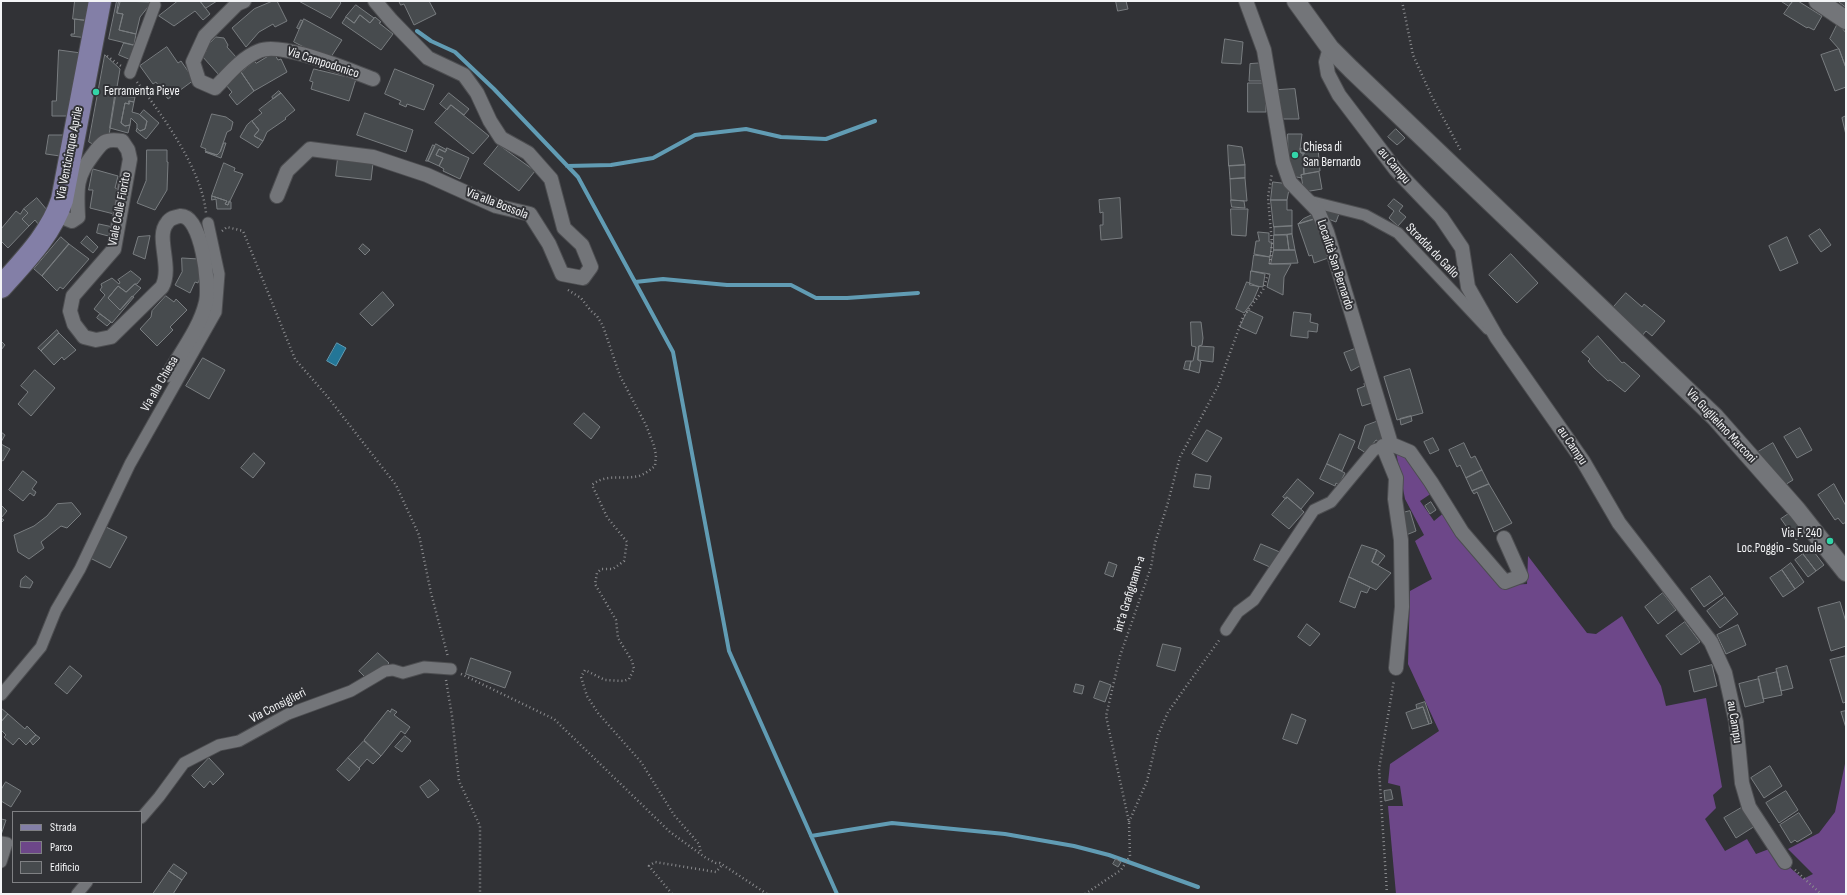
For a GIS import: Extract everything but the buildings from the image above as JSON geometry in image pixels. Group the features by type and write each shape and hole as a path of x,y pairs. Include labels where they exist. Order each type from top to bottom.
{"main road":[{"name":"Via Venticinque Aprile","path":"1,287 39,244 57,215 62,200 99,2"}],"street":[{"name":"Via Campodonico","path":"244,1 237,4 205,36 193,62 199,81 215,88 237,66 259,50 279,48 373,79"},
{"name":"Via alla Bossola","path":"277,196 287,171 310,149 373,157 427,176 496,206 530,214 549,244 562,274 583,278 592,267 582,245 564,228 551,179 528,153 501,138 490,121 477,93 464,75 428,58 391,20 375,1"},
{"name":"Località San Bernardo","path":"1246,1 1264,50 1283,162 1290,182 1318,211 1327,232 1396,478 1395,499 1401,540 1402,607 1396,668"},
{"path":"1296,1 1330,48 1465,178"},
{"path":"1818,1 1846,20"},
{"path":"130,73 155,5"},
{"name":"au Campu","path":"1330,48 1326,62 1328,74 1339,95 1396,170 1440,217 1462,248 1468,287 1497,338 1583,461 1619,523 1711,642 1725,673 1736,722 1742,783 1749,807 1785,862"},
{"name":"Viale Colle Fiorito","path":"57,215 72,221 78,217 77,190 81,170 102,143 112,140 122,142 128,150 130,159 114,249 74,296 70,311 74,324 84,337 96,340 111,337 162,287 166,279 166,265 162,234 166,223 173,217 182,216 190,220 198,232 208,288 202,316 168,375"},
{"name":"Via Guglielmo Marconi","path":"1465,178 1715,417 1797,510 1846,575"},
{"name":"Stradda do Gallo","path":"1309,201 1365,215 1398,233 1497,338"},
{"name":"Via alla Chiesa","path":"1,695 41,648 56,610 80,569 130,464 216,312 219,274 208,223"},
{"path":"1226,630 1238,612 1254,600 1314,510 1330,502 1374,450 1387,445 1410,452 1432,482 1462,532 1504,582 1520,576 1504,538"},
{"name":"Via Consiglieri","path":"142,817 159,798 184,763 219,745 239,741 288,714 351,691 385,671 404,673 424,667 451,669"},
{"path":"1,842 7,843 1,862"},
{"path":"77,894 86,883"}],"path":[{"path":"1402,1 1406,14 1413,54 1454,141 1469,162 1470,170 1465,178"},
{"path":"102,52 130,73 145,92 185,153 206,204 208,223"},
{"path":"1270,264 1272,244 1268,197 1272,167"},
{"path":"212,240 227,227 243,231 294,359 327,396 396,485 419,535 431,593 451,669 446,681 452,716 458,781 480,826 480,894"},
{"name":"int'a Grafignann-a","path":"1084,894 1121,870 1130,856 1129,822 1106,716 1120,656 1151,567 1155,543 1180,457 1218,386 1242,317 1263,290 1268,274"},
{"path":"565,287 581,298 591,311 598,316 612,349 620,376 646,425 656,455 655,466 644,474 632,477 606,478 592,485 607,517 627,542 624,561 613,569 601,569 597,573 595,584 616,620 618,638 632,661 634,669 629,679 620,681 605,680 585,670 581,677 581,683 598,713 641,762 674,815 698,844 701,853"},
{"path":"1129,822 1147,781 1158,735 1168,712 1198,672 1226,630"},
{"path":"1387,894 1379,770 1396,668"},
{"path":"451,669 554,719 670,832 716,864 722,865 768,894"},
{"path":"672,894 650,866 655,862 716,872 722,865"},
{"path":"1785,862 1812,884 1821,894"}],"green space":[{"path":"1396,452 1404,455 1432,493 1420,501 1434,521 1446,511 1508,585 1527,584 1528,556 1587,633 1596,634 1622,616 1661,686 1666,706 1706,698 1722,787 1713,795 1716,808 1705,819 1725,851 1747,839 1756,854 1769,849 1803,879 1813,874 1788,849 1819,833 1835,812 1846,759 1846,894 1396,894 1388,806 1403,806 1400,786 1388,783 1390,764 1439,731 1408,664 1410,591 1432,579 1415,541 1424,535 1405,499"}],"water":[{"path":"337,343 346,348 336,366 327,361"}],"waterway":[{"path":"417,31 431,41 455,52 494,89 578,177 673,352 729,651 837,894"},
{"path":"567,166 611,165 653,158 695,135 746,129 781,137 826,139 875,121"},
{"path":"635,282 663,279 727,285 791,285 816,298 847,298 918,293"},
{"path":"811,836 892,823 1005,834 1074,846 1109,855 1198,887"}],"place":[{"name":"Ferramenta Pieve","path":"96,92"},
{"name":"Chiesa di San Bernardo","path":"1295,155"},
{"name":"Via F. 240 Loc.Poggio - Scuole","path":"1830,541"}]}
